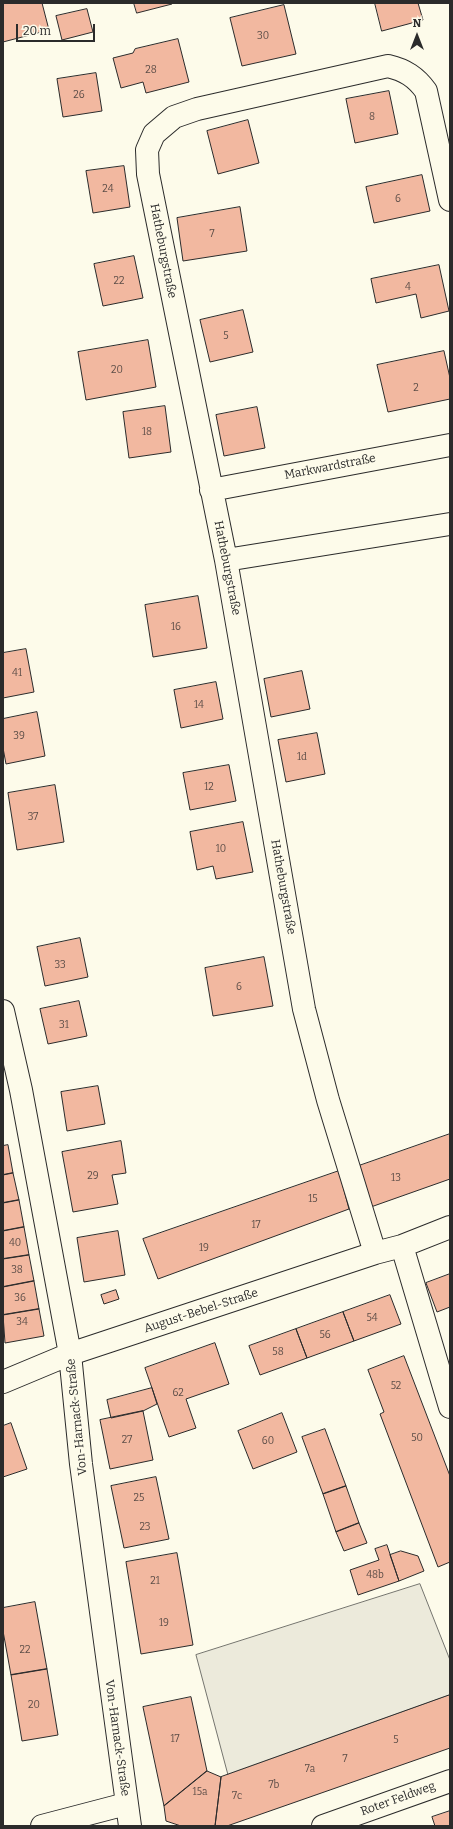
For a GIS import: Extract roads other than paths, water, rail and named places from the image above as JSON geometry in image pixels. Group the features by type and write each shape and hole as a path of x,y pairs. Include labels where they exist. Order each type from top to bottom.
{"street":[{"name":"Hatheburgstraße","path":"375,1253 328,1100 304,1009 226,560 148,174 147,150 154,134 174,117 198,109 388,66 399,68 417,79 426,91 450,200"},
{"name":"Markwardstraße","path":"211,490 450,445"},
{"path":"226,560 450,524"},
{"name":"Von-Harnack-Straße","path":"3,1011 21,1090 70,1354 81,1464 130,1826"},
{"name":"August-Bebel-Straße","path":"3,1382 70,1354 375,1253 402,1246 450,1227"},
{"path":"402,1246 450,1407"},
{"name":"Roter Feldweg","path":"323,1826 450,1781"},
{"path":"42,1826 126,1804"}]}
